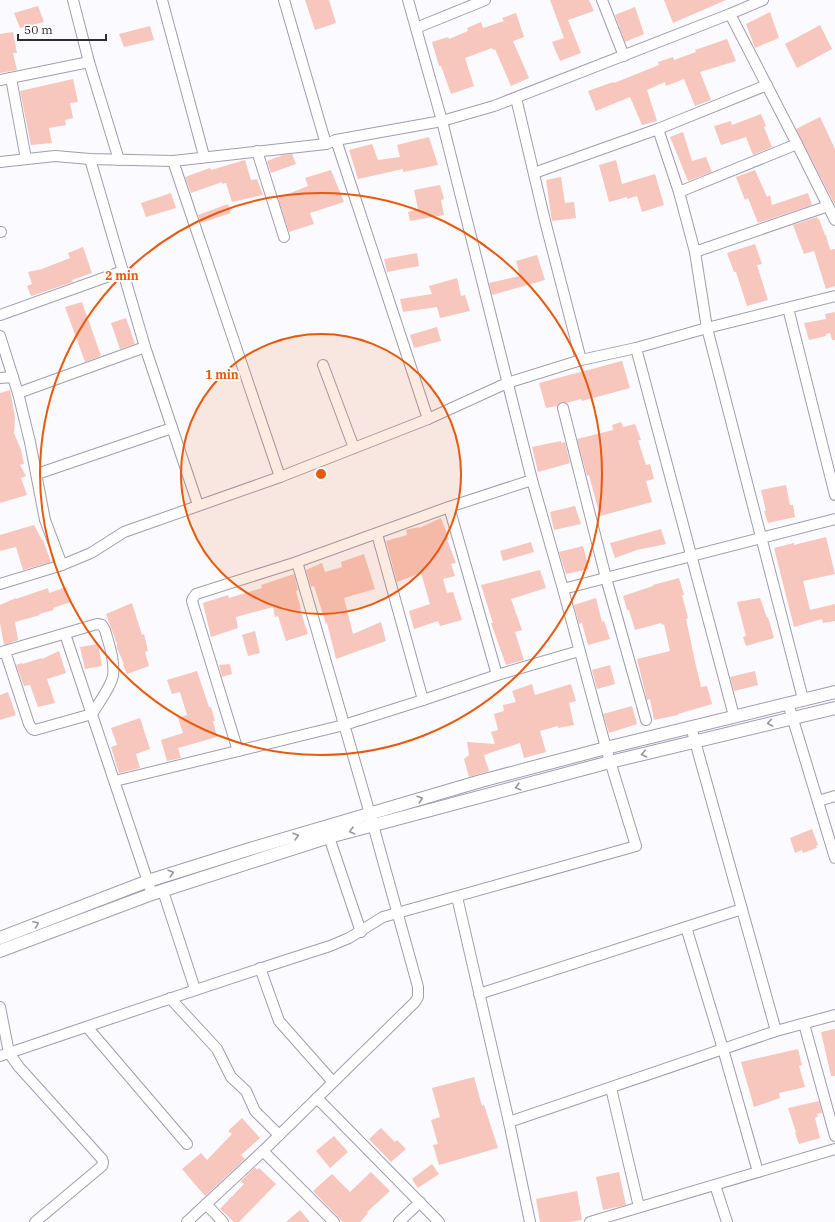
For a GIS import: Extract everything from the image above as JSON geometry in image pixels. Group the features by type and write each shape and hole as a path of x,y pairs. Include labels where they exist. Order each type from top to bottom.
{"street":[{"path":"72,0 119,160"},
{"path":"162,0 204,156"},
{"path":"284,0 326,144"},
{"path":"5,1055 87,1028 195,989 330,946 360,932 383,917 636,846 606,748 579,651 564,589 532,480 442,121 408,0"},
{"path":"416,28 485,0"},
{"path":"602,0 624,56"},
{"path":"0,162 55,156 90,159 173,161 204,156 326,144 336,140 442,121 516,98 763,0"},
{"path":"730,14 835,220"},
{"path":"0,80 89,62"},
{"path":"11,78 26,159"},
{"path":"534,173 658,129 767,85"},
{"path":"516,98 581,360"},
{"path":"658,129 679,192 696,252 707,328 804,699"},
{"path":"336,140 428,419"},
{"path":"679,192 797,144"},
{"path":"257,151 284,237"},
{"path":"90,159 145,347 198,505"},
{"path":"173,161 280,477"},
{"path":"696,252 828,206"},
{"path":"0,315 123,271"},
{"path":"0,584 62,565 92,553 124,532 280,477 428,419 507,383 581,360 636,348 707,328 835,296"},
{"path":"788,308 835,495"},
{"path":"0,336 18,393 37,474 45,520 62,565"},
{"path":"18,393 145,347"},
{"path":"636,348 734,716"},
{"path":"323,364 354,448"},
{"path":"0,378 13,377"},
{"path":"563,408 606,578 646,720"},
{"path":"37,474 172,428"},
{"path":"238,751 192,601 196,594 297,562 449,507 532,480"},
{"path":"449,507 497,675"},
{"path":"564,589 835,519"},
{"path":"377,534 423,700"},
{"path":"187,1222 264,1151 415,1002 418,997 418,987 398,913 297,562"},
{"path":"97,624 102,625 105,630 113,664 113,676 92,714 35,730 28,724 1,652 97,624"},
{"path":"65,634 148,881 157,893 195,989"},
{"path":"115,781 344,725 497,675 579,651"},
{"path":"0,950 157,893 330,837 372,820 481,781 606,748 835,692"},
{"path":"788,703 835,858"},
{"path":"0,938 148,881 250,849 835,708"},
{"path":"691,727 776,1031"},
{"path":"818,801 835,796"},
{"path":"330,837 360,932"},
{"path":"457,897 509,1122 530,1222"},
{"path":"479,994 742,909"},
{"path":"686,927 758,1172"},
{"path":"260,968 279,1021 333,1082"},
{"path":"170,998 217,1049 229,1073 246,1091 255,1111 279,1136"},
{"path":"0,1007 5,1055 19,1067 102,1159 103,1162 102,1166 35,1222"},
{"path":"509,1122 776,1031 835,1015"},
{"path":"804,1024 835,1136"},
{"path":"87,1028 187,1144"},
{"path":"610,1088 639,1207"},
{"path":"317,1098 439,1222"},
{"path":"590,1222 835,1149"},
{"path":"264,1151 334,1222"},
{"path":"715,1185 727,1222"},
{"path":"399,1222 420,1202"},
{"path":"206,1204 223,1222"}],"building":[{"path":"305,0 329,0 336,23 315,30"},
{"path":"550,0 589,0 594,11 568,20 581,53 560,61 552,42 564,38"},
{"path":"664,0 726,0 673,23"},
{"path":"38,6 44,22 20,28 14,13"},
{"path":"635,7 644,34 625,42 615,15"},
{"path":"770,12 779,38 755,48 746,24"},
{"path":"516,13 524,37 513,41 529,78 511,86 495,49 493,50 492,48 465,58 474,86 451,94 441,66 439,66 432,42 448,37 449,39 468,31 467,28 481,22 483,28 504,21 502,18"},
{"path":"820,25 832,49 797,68 785,44"},
{"path":"150,26 154,40 124,47 119,34"},
{"path":"13,32 17,53 13,53 17,70 0,73 0,34"},
{"path":"727,39 736,61 700,72 711,100 695,106 684,79 666,86 665,82 647,90 657,121 642,125 630,97 596,111 588,91 613,82 614,83 659,65 658,62 673,57 674,60 696,52 695,50"},
{"path":"73,79 78,102 70,103 73,118 65,120 66,125 49,128 52,143 31,145 20,91"},
{"path":"761,114 766,126 764,127 772,147 753,155 746,137 721,145 714,126 731,121 732,125"},
{"path":"820,117 835,149 835,205 796,129"},
{"path":"683,132 692,161 706,157 712,172 688,181 670,137"},
{"path":"429,137 438,165 403,172 403,169 358,179 349,150 372,144 378,160 400,157 397,145"},
{"path":"292,154 296,164 271,173 267,161 283,155"},
{"path":"245,160 251,180 257,179 263,195 232,202 226,183 222,184 222,182 191,193 185,177 210,168 211,170"},
{"path":"616,160 622,184 655,174 664,205 642,212 637,196 609,202 599,165"},
{"path":"331,170 344,202 310,213 314,224 289,232 278,198 308,186 305,178"},
{"path":"755,170 767,197 770,195 772,205 808,193 812,205 758,223 748,198 745,200 736,177"},
{"path":"561,177 565,203 574,202 576,218 552,221 546,180"},
{"path":"440,185 444,199 441,200 444,215 410,221 408,212 418,209 414,190"},
{"path":"171,193 176,208 146,217 141,203"},
{"path":"228,204 231,213 201,223 198,215"},
{"path":"817,217 826,235 830,250 835,249 835,286 826,289 814,251 804,254 793,225"},
{"path":"755,244 762,264 757,265 768,300 747,306 736,272 734,272 727,253"},
{"path":"83,247 92,273 72,280 73,282 31,296 27,286 32,284 28,272 42,269 70,258 68,253"},
{"path":"417,253 419,266 387,272 384,259"},
{"path":"537,255 545,280 492,295 489,283 520,276 516,261"},
{"path":"457,278 461,296 465,295 470,311 440,318 437,307 403,312 400,299 432,294 429,286"},
{"path":"82,302 101,356 85,362 65,307"},
{"path":"835,312 835,340 832,340 830,333 826,334 826,336 809,340 804,323 826,319 825,314"},
{"path":"126,318 135,344 120,349 111,323"},
{"path":"437,327 441,341 414,348 410,335"},
{"path":"622,361 630,388 582,401 581,399 566,403 562,402 557,406 546,408 539,383"},
{"path":"10,390 15,417 14,433 21,450 24,464 20,465 26,476 21,478 27,495 0,503 0,393"},
{"path":"621,422 623,427 635,424 641,440 638,440 646,465 650,464 654,479 646,481 652,502 600,516 577,439 613,430 612,425"},
{"path":"561,441 561,443 565,442 570,463 538,472 532,447"},
{"path":"786,485 790,505 793,505 795,517 768,523 764,511 766,511 761,490"},
{"path":"575,506 581,524 554,530 550,512"},
{"path":"441,518 449,539 447,540 456,563 451,564 455,576 443,579 447,593 453,592 462,620 440,626 438,621 414,629 409,611 430,604 421,573 397,582 386,541 407,535 406,530 419,528"},
{"path":"34,525 43,540 51,562 23,570 16,547 0,551 0,535"},
{"path":"661,529 666,544 637,550 615,558 610,543"},
{"path":"826,537 835,574 803,581 810,610 835,604 835,621 823,623 822,619 794,627 774,548 794,543 794,545"},
{"path":"531,542 534,552 503,561 500,551"},
{"path":"583,546 589,569 566,574 559,552"},
{"path":"364,554 375,589 344,598 353,634 381,622 386,641 336,659 327,623 326,624 314,586 311,587 306,570 322,563 325,572 342,567 341,562"},
{"path":"540,570 546,588 511,599 522,630 515,632 524,660 506,665 491,623 493,623 481,585"},
{"path":"294,574 298,590 296,591 300,609 308,634 286,641 278,616 275,617 273,607 236,617 238,628 211,637 203,603 228,595 229,598 262,588 261,585"},
{"path":"679,578 684,595 682,595 688,618 686,619 701,687 707,686 712,704 678,715 654,720 650,699 647,700 637,659 670,651 664,624 662,625 661,623 635,630 623,596 653,585"},
{"path":"66,587 71,602 53,608 54,610 39,614 40,615 15,622 18,640 4,645 0,623 0,605 16,598 48,588 49,593"},
{"path":"596,598 602,622 604,621 610,639 588,645 582,623 579,624 574,605"},
{"path":"760,598 767,618 768,617 774,638 746,646 743,637 746,636 737,602"},
{"path":"132,603 142,635 144,634 148,651 145,652 149,666 127,674 106,614"},
{"path":"255,631 260,653 248,656 242,635"},
{"path":"98,644 102,666 85,669 80,647"},
{"path":"59,651 66,673 47,679 55,703 38,707 30,685 24,686 16,665 42,659"},
{"path":"230,664 232,674 222,677 219,665"},
{"path":"610,665 615,684 597,689 592,670"},
{"path":"197,671 209,707 211,707 217,737 178,748 181,758 167,761 161,740 183,733 178,718 187,715 180,692 172,694 167,680"},
{"path":"755,671 758,685 734,691 730,677"},
{"path":"532,684 535,695 571,684 576,701 569,703 574,725 558,728 558,726 540,731 546,752 524,758 520,743 484,755 489,771 469,777 464,759 469,755 467,742 495,744 491,732 498,730 494,714 504,711 503,705 516,702 512,691"},
{"path":"8,692 16,715 0,720 0,695"},
{"path":"632,706 637,724 609,733 603,714"},
{"path":"140,718 150,749 136,754 140,768 119,773 111,747 117,745 111,728"},
{"path":"812,829 818,845 816,846 817,848 803,853 802,850 795,853 790,838"},
{"path":"835,1029 835,1076 831,1076 821,1032"},
{"path":"798,1049 802,1065 799,1066 805,1087 779,1093 780,1098 754,1107 741,1062"},
{"path":"474,1077 482,1106 484,1105 498,1148 439,1165 433,1145 438,1144 431,1120 440,1117 432,1088"},
{"path":"819,1101 822,1113 817,1114 818,1116 815,1118 820,1138 799,1144 788,1108"},
{"path":"242,1118 260,1138 241,1155 245,1159 205,1196 182,1169 201,1153 207,1160 232,1134 228,1131"},
{"path":"381,1128 395,1142 397,1140 406,1149 391,1162 369,1139"},
{"path":"334,1136 348,1152 330,1168 316,1151"},
{"path":"432,1164 439,1174 418,1188 412,1179"},
{"path":"255,1167 257,1170 259,1168 276,1184 239,1222 234,1222 220,1209 244,1184 241,1181"},
{"path":"371,1172 390,1191 367,1212 368,1213 360,1222 343,1222 313,1191 332,1174 350,1192"},
{"path":"619,1172 626,1205 603,1210 596,1177"},
{"path":"577,1191 582,1220 570,1222 540,1222 536,1199"},
{"path":"300,1210 310,1222 286,1222"}]}
